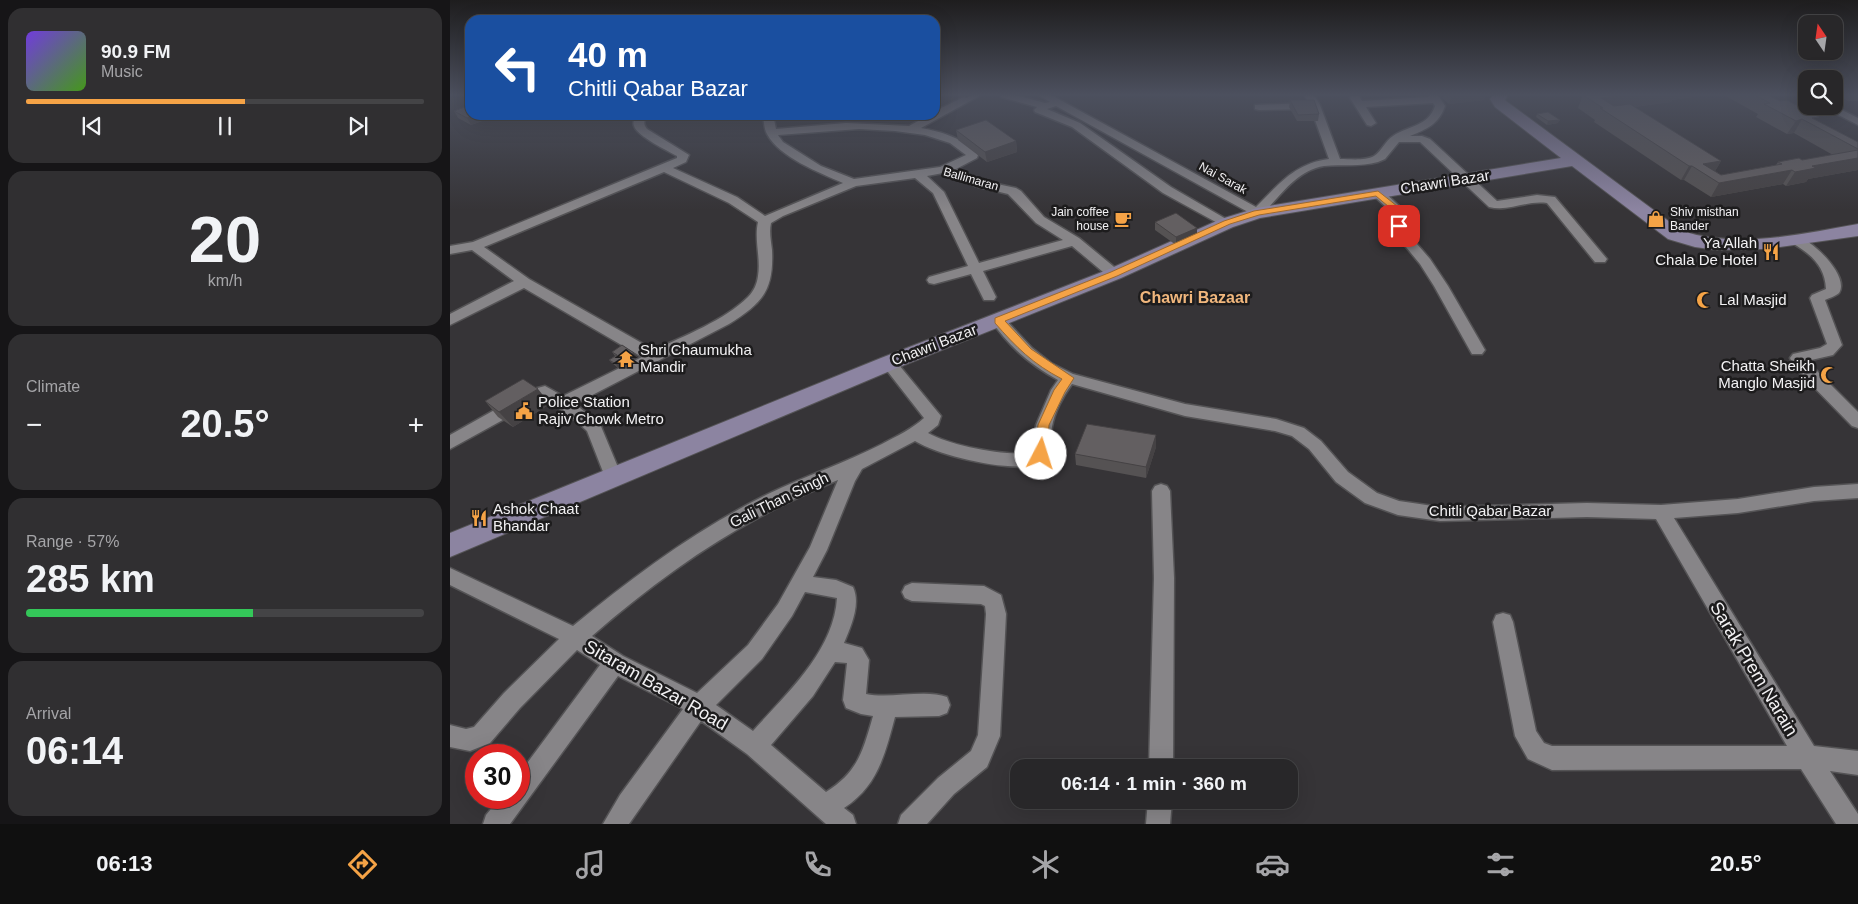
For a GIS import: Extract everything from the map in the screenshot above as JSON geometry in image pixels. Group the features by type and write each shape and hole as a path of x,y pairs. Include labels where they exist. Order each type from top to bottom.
{"street":[{"path":"450,250 475,246 682,160 684,156 647,133"},
{"path":"771,133 779,144 794,155 817,168 853,183"},
{"path":"924,133 951,138 969,151 971,158 943,170"},
{"path":"1088,133 1167,190 1226,223"},
{"name":"Nai Sarak","path":"1113,133 1257,213"},
{"path":"1325,133 1335,161"},
{"path":"1257,213 1304,169 1335,161 1374,160 1382,156 1397,139 1408,133"},
{"path":"1534,133 1573,161"},
{"path":"1538,133 1669,237 1686,244 1733,244 1798,240 1858,230"},
{"path":"1397,139 1415,138 1426,141 1464,179 1493,204 1503,205 1543,199 1551,200 1600,259"},
{"name":"Chawri Bazar","path":"450,545 889,363 1114,274 1226,223 1257,213 1573,161"},
{"path":"562,404 724,321 749,306 759,293 766,276 765,221 733,200 665,168"},
{"name":"Ballimaran","path":"765,221 833,189 853,183 943,170 979,184 1012,191 1040,220 1074,241 1114,274"},
{"path":"916,173 938,192 989,297"},
{"path":"1378,193 1404,216 1406,220 1397,228 1398,230 1425,262 1441,286 1477,350"},
{"path":"1798,240 1822,258 1826,264 1833,291 1817,298 1835,345 1828,352 1804,355 1798,358 1800,364 1858,422"},
{"path":"934,280 1074,241"},
{"path":"475,246 524,282 575,313 653,356"},
{"path":"450,320 524,282"},
{"name":"Chitli Qabar Bazar","path":"998,320 1027,352 1046,367 1068,378 1185,410 1276,424 1298,432 1315,445 1342,477 1371,498 1398,508 1440,514 1587,510 1661,512 1738,506 1814,494 1858,491"},
{"name":"Gali Than Singh","path":"450,736 474,741 482,735 574,637 629,593 723,527 774,499 854,466 916,434 932,421 933,416 889,363"},
{"path":"916,434 929,443 951,451 1027,460 1036,459 1041,454 1044,425 1060,390 1068,378"},
{"path":"450,443 536,394 545,392 594,428 614,478"},
{"path":"615,824 628,803 699,706 755,652 785,610 818,550 854,466"},
{"path":"1161,490 1164,578 1162,759"},
{"name":"Sarak Prem Narain","path":"1661,512 1732,635 1850,824"},
{"name":"Sitaram Bazar Road","path":"450,576 574,637 614,663 699,706 756,746 844,824"},
{"path":"756,746 814,678 830,652 848,602 846,593 836,589 800,584"},
{"path":"910,824 946,786 979,759 989,736 996,614 994,601 984,595 912,592"},
{"path":"1502,622 1526,736 1536,751 1552,758 1807,757 1858,763"},
{"path":"830,652 849,653 855,655 858,660 854,700 858,704 887,706 939,705"},
{"path":"530,778 614,663"},
{"path":"824,807 846,794 859,780 869,762 887,706"},
{"path":"496,824 507,809"},
{"path":"1158,824 1159,809"}],"building":[{"path":"961,133 1005,133 1016,141 985,152"},
{"path":"1639,133 1677,133 1721,161 1703,164 1721,175 1782,164 1778,162 1799,158 1802,160 1858,150 1858,158 1812,166 1816,168 1795,172 1792,170 1719,183"},
{"path":"1829,133 1842,133 1858,142 1858,149"},
{"path":"1176,213 1197,228 1176,237 1155,222"},
{"path":"622,345 634,353 616,364 609,360 617,355 612,352"},
{"path":"523,379 538,389 499,412 485,401"},
{"path":"1087,424 1156,435 1146,467 1075,454"}],"place":[{"name":"Jain coffee house","path":"1123,219"},
{"name":"Shiv misthan Bander","path":"1656,219"},
{"name":"Ya Allah Chala De Hotel","path":"1771,252"},
{"name":"Lal Masjid","path":"1705,300"},
{"name":"Shri Chaumukha Mandir","path":"626,359"},
{"name":"Chatta Sheikh Manglo Masjid","path":"1829,375"},
{"name":"Police Station Rajiv Chowk Metro","path":"524,411"},
{"name":"Ashok Chaat Bhandar","path":"479,518"}],"district":[{"name":"Chawri Bazaar","path":"1195,297"}],"route":[{"path":"1041,454 1041,438 1044,425 1052,405 1068,378 1046,367 1027,352 998,320 1114,274 1227,223 1257,213 1378,193 1404,216 1405,223 1399,226"}]}
